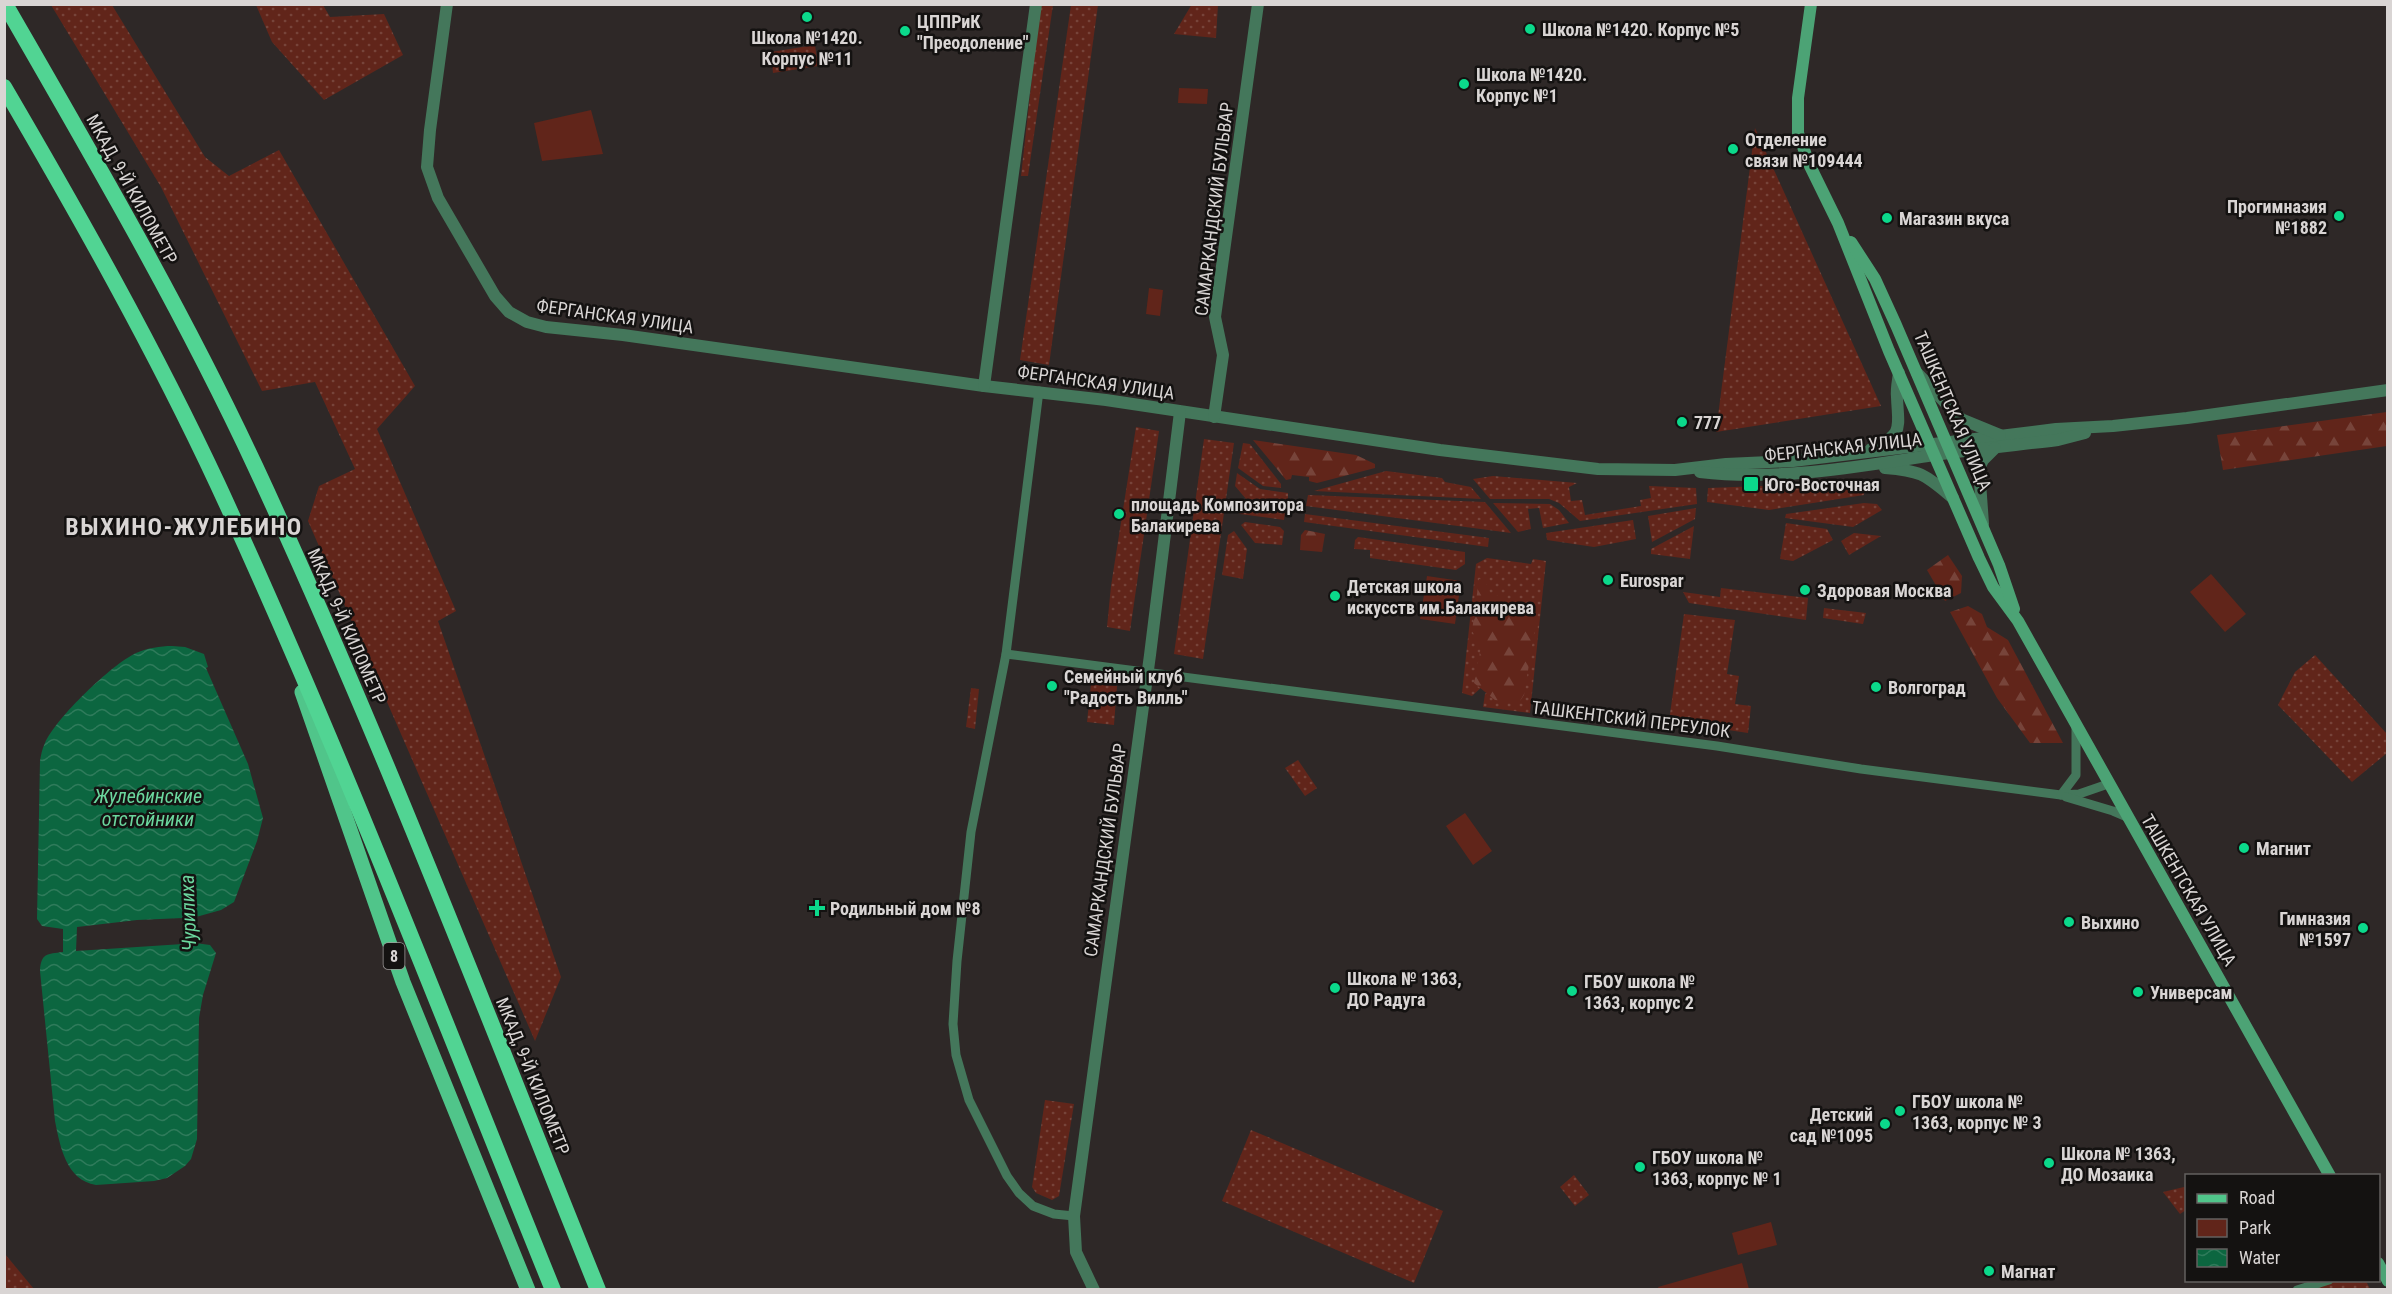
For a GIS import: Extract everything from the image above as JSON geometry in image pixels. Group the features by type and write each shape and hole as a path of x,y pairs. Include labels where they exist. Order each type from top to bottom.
{"highway":[{"name":"МКАД, 9-Й КИЛОМЕТР","path":"5,4 124,212 192,339 255,465 370,728 598,1290"},
{"path":"4,87 88,232 155,358 217,483 277,615 336,755 553,1290"}],"main road":[{"name":"ТАШКЕНТСКАЯ УЛИЦА","path":"1811,4 1798,98 1797,133 1810,166 1838,223 1899,374 1953,498 1993,587 2018,621 2329,1174"},
{"name":"ТАШКЕНТСКАЯ УЛИЦА","path":"1838,223 1875,279 1984,529 2018,621"},
{"name":"8","path":"277,615 403,982 528,1290"}],"street":[{"name":"ФЕРГАНСКАЯ УЛИЦА","path":"447,4 427,166 438,198 495,296 509,312 527,322 546,327 623,335 984,386 1039,391 1545,464 1598,469 1681,470 1726,464 1859,460 1949,448 2001,436 2187,418 2388,390"},
{"path":"984,386 1036,4"},
{"name":"САМАРКАНДСКИЙ БУЛЬВАР","path":"1214,417 1223,355 1215,317 1258,4"},
{"path":"1916,371 1961,419 2001,436"},
{"path":"1859,460 1893,436 1898,428 1899,374"},
{"path":"1039,391 1006,654 970,844 954,994 953,1024 956,1055 972,1107 997,1159 1019,1192 1033,1206 1054,1214 1074,1216"},
{"name":"САМАРКАНДСКИЙ БУЛЬВАР","path":"1094,1290 1076,1252 1074,1216 1180,412"},
{"name":"ФЕРГАНСКАЯ УЛИЦА","path":"1949,448 1995,448 2058,440 2113,426"},
{"path":"1984,529 1979,468 1983,460 1995,448"},
{"path":"1859,460 1917,471 1953,498"},
{"name":"ТАШКЕНТСКИЙ ПЕРЕУЛОК","path":"1006,654 1717,746 1861,769 2061,795 2079,795 2108,784"},
{"path":"2076,725 2078,761 2076,775 2061,795 2127,817"},
{"path":"2297,1290 2325,1282"}],"green space":[{"path":"1192,4 1218,5 1216,38 1174,34"},
{"path":"51,5 112,5 205,157 229,176 279,150 415,386 377,429 456,611 438,621 561,977 535,1041 308,521 319,486 355,469 315,382 262,391 161,187"},
{"path":"256,5 323,5 330,17 384,14 403,55 324,100 272,42"},
{"path":"1040,5 1053,5 1028,176 1021,176"},
{"path":"1071,5 1098,5 1049,365 1020,360"},
{"path":"815,45 818,66 773,73 771,52"},
{"path":"1179,88 1208,89 1207,104 1178,103"},
{"path":"591,110 603,154 542,161 534,123"},
{"path":"1755,128 1881,406 1716,432"},
{"path":"1149,288 1163,290 1160,316 1146,314"},
{"path":"2387,412 2387,446 2223,470 2217,435"},
{"path":"1136,427 1159,431 1130,631 1107,627 1111,586"},
{"path":"1204,439 1234,443 1203,659 1174,654"},
{"path":"1253,440 1356,455 1375,464 1375,468 1317,483 1309,481 1309,477 1292,475 1291,479 1286,480"},
{"path":"1243,443 1250,444 1281,484 1281,488 1263,486 1238,468"},
{"path":"1386,471 1442,478 1445,482 1471,487 1481,499 1314,491"},
{"path":"1237,473 1260,489 1288,493 1288,502 1246,499 1235,486"},
{"path":"1493,476 1577,483 1569,487 1571,501 1582,500 1585,515 1641,506 1640,500 1651,498 1649,486 1696,488 1697,504 1580,521 1559,503 1549,499 1490,499 1473,479"},
{"path":"1787,485 1862,486 1864,495 1769,510 1707,502 1708,488"},
{"path":"1308,495 1485,502 1511,533 1306,506"},
{"path":"1493,503 1550,504 1559,510 1569,523 1543,528 1539,508 1528,509 1531,529 1518,532"},
{"path":"1864,503 1877,504 1882,510 1853,527 1785,518 1786,514"},
{"path":"1233,505 1285,512 1284,520 1240,514"},
{"path":"1696,508 1695,519 1652,542 1648,516"},
{"path":"1305,514 1489,538 1488,547 1304,522"},
{"path":"1633,520 1636,539 1594,547 1547,540 1546,533"},
{"path":"1245,522 1280,527 1284,531 1282,545 1255,543 1241,525"},
{"path":"1786,523 1827,529 1833,540 1793,561 1780,559"},
{"path":"1694,526 1690,559 1651,554 1651,549"},
{"path":"1305,530 1325,534 1322,552 1300,550 1301,535"},
{"path":"1234,531 1247,549 1243,579 1222,575 1228,535"},
{"path":"1854,533 1881,536 1849,555 1841,541"},
{"path":"1358,537 1465,552 1465,564 1456,570 1370,558 1370,550 1354,549 1355,540"},
{"path":"1948,555 1962,576 1961,593 1945,601 1927,570"},
{"path":"1487,558 1531,564 1533,559 1546,561 1530,713 1483,707 1485,694 1499,680 1484,685 1472,696 1462,693 1476,564"},
{"path":"2211,574 2246,614 2225,632 2190,592"},
{"path":"1427,576 1461,581 1455,624 1420,619"},
{"path":"1479,579 1485,580 1490,593 1538,609 1524,695 1518,704 1495,700 1474,683 1481,647 1472,631"},
{"path":"1721,588 1808,598 1806,620 1689,603 1683,592 1720,597"},
{"path":"1968,606 1982,614 1987,627 2008,640 2063,743 2030,743 1997,698 1950,612"},
{"path":"1824,608 1866,613 1863,624 1823,618"},
{"path":"1684,614 1735,620 1727,674 1739,676 1735,704 1751,706 1748,733 1669,721"},
{"path":"2315,655 2387,734 2387,753 2352,782 2278,705 2295,672"},
{"path":"1091,684 1117,686 1114,725 1087,722"},
{"path":"971,688 979,689 975,729 966,727"},
{"path":"1298,760 1317,788 1305,796 1285,768"},
{"path":"1465,813 1492,851 1473,865 1446,826"},
{"path":"1045,1100 1074,1104 1059,1196 1052,1200 1036,1193 1032,1187"},
{"path":"1251,1130 1443,1211 1414,1283 1222,1201"},
{"path":"1574,1175 1589,1195 1575,1206 1560,1187"},
{"path":"2185,1188 2185,1211 2180,1214 2163,1192"},
{"path":"1771,1222 1777,1245 1738,1255 1732,1233"},
{"path":"5,1254 34,1289 5,1289"},
{"path":"1742,1263 1749,1289 1659,1289 1658,1287"},
{"path":"2312,1282 2366,1282 2370,1289 2302,1290"}],"water":[{"name":"Жулебинские отстойники","path":"168,646 185,647 204,654 208,667 206,668 248,764 263,818 257,841 234,902 221,910 196,917 195,943 210,945 216,953 203,995 199,1018 197,1139 191,1159 167,1178 96,1185 86,1182 71,1169 62,1151 55,1121 40,971 43,958 53,953 63,952 63,929 42,926 37,919 40,761 43,748 51,732 99,680 136,653","holes":["183,918 183,944 76,951 77,927 137,920"]}],"place":[{"name":"Школа №1420. Корпус №11","path":"807,17"},
{"name":"Школа №1420. Корпус №5","path":"1530,29"},
{"name":"ЦППРиК \"Преодоление\"","path":"905,31"},
{"name":"Школа №1420. Корпус №1","path":"1464,84"},
{"name":"Отделение связи №109444","path":"1733,149"},
{"name":"Прогимназия №1882","path":"2339,216"},
{"name":"Магазин вкуса","path":"1887,218"},
{"name":"777","path":"1682,422"},
{"name":"Юго-Восточная","path":"1751,484"},
{"name":"площадь Композитора Балакирева","path":"1119,514"},
{"name":"Eurospar","path":"1608,580"},
{"name":"Здоровая Москва","path":"1805,590"},
{"name":"Детская школа искусств им.Балакирева","path":"1335,596"},
{"name":"Семейный клуб \"Радость Вилль\"","path":"1052,686"},
{"name":"Волгоград","path":"1876,687"},
{"name":"Магнит","path":"2244,848"},
{"name":"Родильный дом №8","path":"817,908"},
{"name":"Выхино","path":"2069,922"},
{"name":"Гимназия №1597","path":"2363,928"},
{"name":"Школа № 1363, ДО Радуга","path":"1335,988"},
{"name":"ГБОУ школа № 1363, корпус 2","path":"1572,991"},
{"name":"Универсам","path":"2138,992"},
{"name":"ГБОУ школа № 1363, корпус № 3","path":"1900,1111"},
{"name":"Детский сад №1095","path":"1885,1124"},
{"name":"Школа № 1363, ДО Мозаика","path":"2049,1163"},
{"name":"ГБОУ школа № 1363, корпус № 1","path":"1640,1167"},
{"name":"Магнат","path":"1989,1271"}],"district":[{"name":"ВЫХИНО-ЖУЛЕБИНО","path":"184,527"}],"water label":[{"name":"Чурилиха","path":"188,913"}]}
